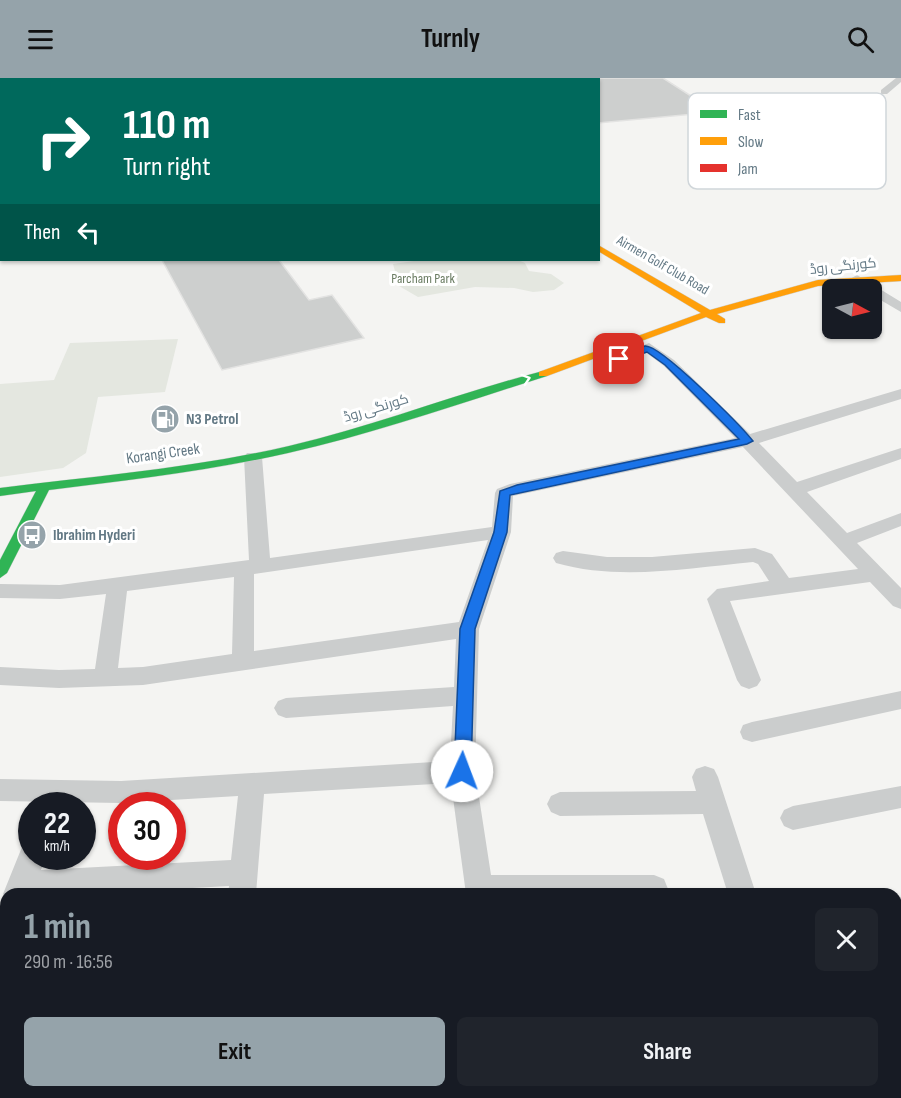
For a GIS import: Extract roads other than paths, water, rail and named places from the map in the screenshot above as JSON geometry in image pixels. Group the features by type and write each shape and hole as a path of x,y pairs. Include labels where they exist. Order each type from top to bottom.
{"main road":[{"name":"Airmen Golf Club Road","path":"600,248 713,318"},
{"name":"Airmen Golf Club Road","path":"600,254 713,318"},
{"name":"کورنگی روڈ","path":"882,280 901,278"},
{"name":"کورنگی روڈ","path":"330,439 555,370 822,283"},
{"name":"کورنگی روڈ","path":"882,284 901,285"},
{"name":"کورنگی روڈ","path":"330,439 386,430 512,396 649,348 713,318 822,292"},
{"name":"Korangi Creek","path":"0,492 167,471 253,457 330,439"},
{"path":"0,573 44,487"}],"street":[{"path":"884,92 901,78"},
{"path":"882,296 901,308"},
{"path":"649,348 669,363 747,441 901,601"},
{"path":"480,888 462,771 468,629 501,532 504,493 509,490 747,441 901,394"},
{"path":"794,490 901,453"},
{"path":"243,662 252,567 253,457"},
{"path":"844,542 901,519"},
{"path":"0,591 60,592 501,532"},
{"path":"563,558 607,564 652,564 755,555 765,559 783,585"},
{"path":"748,680 718,599 724,594 876,574"},
{"path":"105,678 118,583"},
{"path":"0,676 59,679 143,676 468,629"},
{"path":"286,708 465,696"},
{"path":"752,732 901,700"},
{"path":"96,794 462,771"},
{"path":"56,888 243,883 252,784"},
{"path":"560,804 709,789 740,888"},
{"path":"0,790 18,793"},
{"path":"793,818 901,797"},
{"path":"19,888 26,870"}],"place":[{"name":"N3 Petrol","path":"165,419"},
{"name":"Ibrahim Hyderi","path":"32,535"}],"park label":[{"name":"Parcham Park","path":"423,278"}]}
